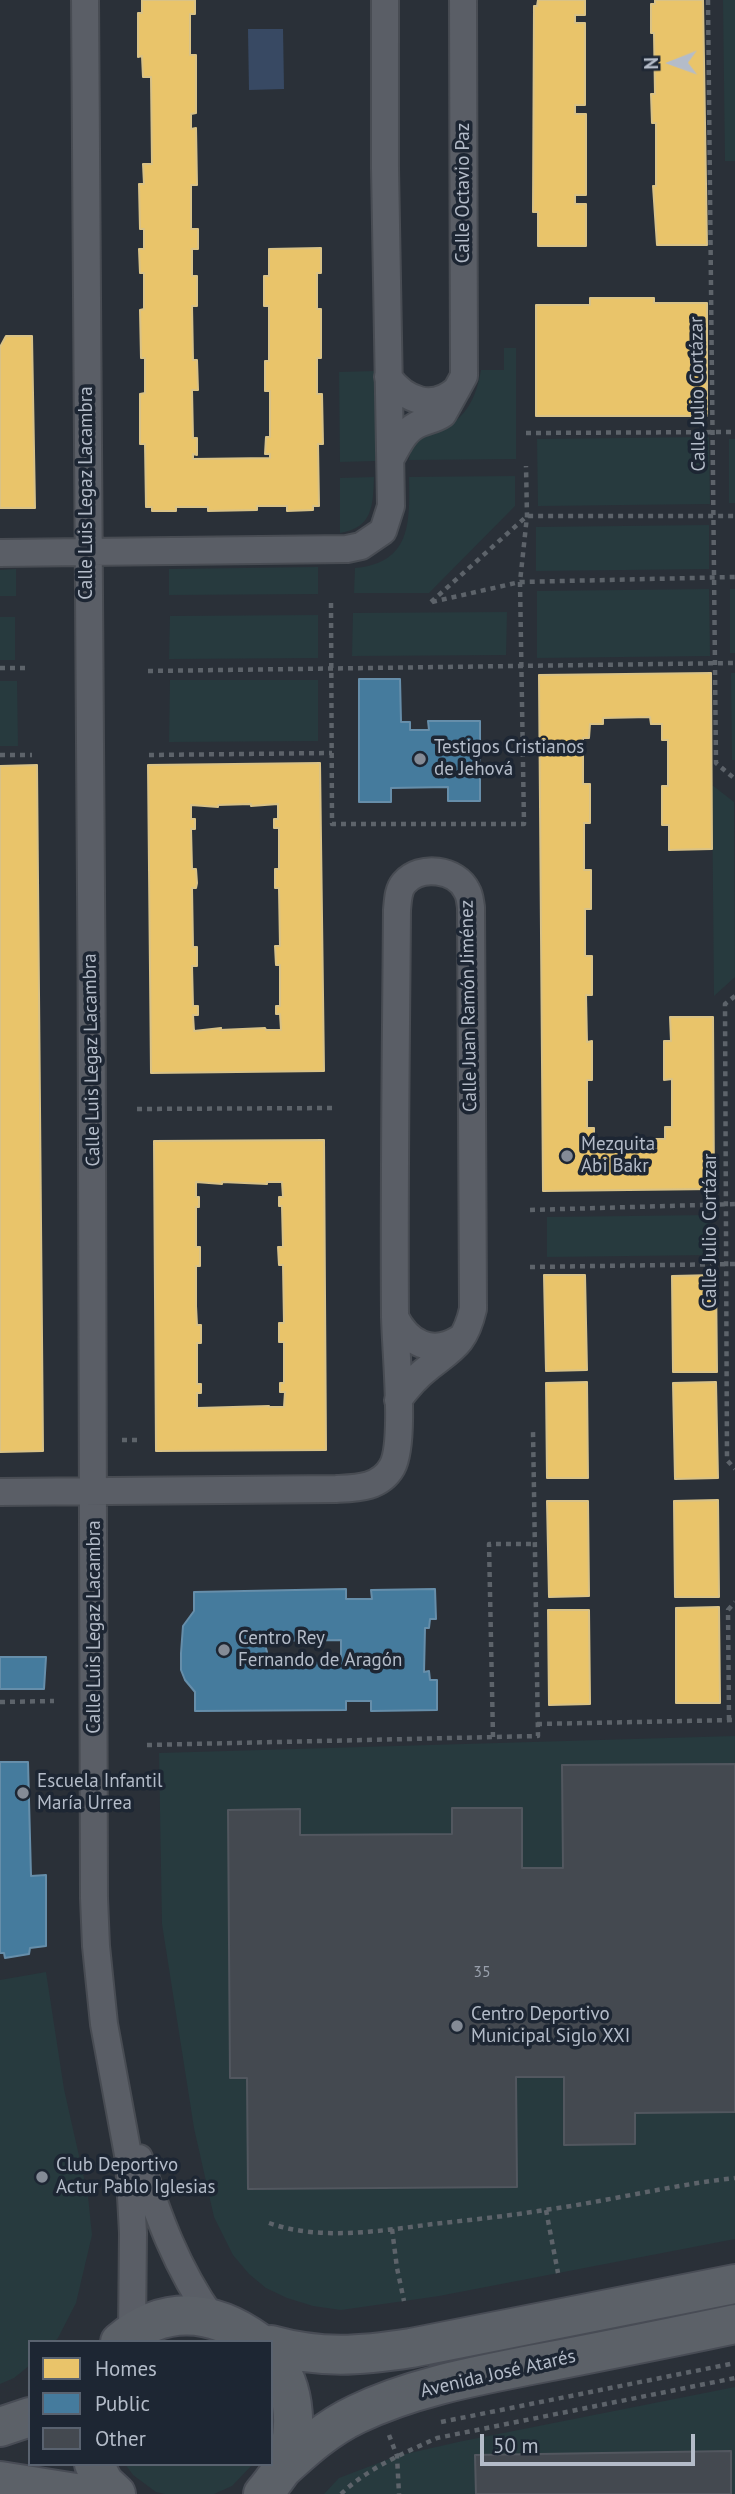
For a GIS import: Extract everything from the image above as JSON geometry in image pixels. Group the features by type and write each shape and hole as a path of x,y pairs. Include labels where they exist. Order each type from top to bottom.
{"main road":[{"name":"Avenida José Atarés","path":"273,2346 311,2355 362,2355 411,2348 735,2284"},
{"path":"126,2337 156,2320 184,2315 212,2318 237,2326 255,2340"},
{"name":"Avenida José Atarés","path":"272,2483 316,2439 375,2406 474,2376 735,2325"},
{"path":"272,2483 291,2445 293,2417 289,2389 273,2359"},
{"path":"0,2427 28,2418"},
{"path":"95,2466 104,2483 116,2494"},
{"path":"0,2481 82,2494"}],"street":[{"name":"Calle Luis Legaz Lacambra","path":"85,0 86,552 96,1492 96,1946 104,2024 122,2117 131,2194 126,2337"},
{"path":"0,552 331,550 360,546 383,531 391,506 385,0"},
{"name":"Calle Octavio Paz","path":"391,458 405,434 414,426 443,414 460,386 465,366 463,0"},
{"path":"388,377 396,389 416,401 444,398 460,386"},
{"name":"Calle Juan Ramón Jiménez","path":"0,1492 361,1488 385,1476 392,1466 397,1453 398,1400 395,1317 398,897 403,885 411,877 423,872 452,874 462,882 468,892 471,907 472,1310 464,1335"},
{"path":"395,1317 406,1336 426,1347 440,1347 464,1335"},
{"path":"398,1400 427,1368 457,1347 464,1335"},
{"name":"Calle Luis Legaz Lacambra","path":"122,2117 167,2240 212,2318"}],"path":[{"name":"Calle Julio Cortázar","path":"708,0 716,763 735,779"},
{"path":"526,433 735,432"},
{"path":"331,603 332,824 524,824 520,582 527,516 526,467"},
{"path":"735,516 527,516 431,602 520,582 735,578"},
{"path":"148,671 735,663"},
{"path":"0,668 30,668"},
{"path":"149,755 332,752"},
{"path":"0,755 32,755"},
{"name":"Calle Julio Cortázar","path":"735,996 725,1004 724,1264 727,1460 735,1469"},
{"path":"137,1109 334,1108"},
{"path":"530,1210 735,1204"},
{"path":"530,1267 735,1264"},
{"path":"147,1745 538,1736 533,1431"},
{"path":"493,1737 489,1544 534,1544"},
{"path":"537,1724 732,1720 727,1610 735,1602"},
{"path":"0,1702 54,1701"},
{"path":"269,2222 296,2231 319,2233 392,2229 546,2210 678,2185 735,2178"},
{"path":"546,2210 558,2273"},
{"path":"392,2229 404,2301"},
{"name":"Avenida José Atarés","path":"436,2423 735,2363"},
{"path":"341,2494 353,2482 397,2456 437,2438 735,2378"},
{"path":"379,2440 399,2431"},
{"path":"389,2435 397,2456 399,2494"}],"green space":[{"path":"723,0 735,0 735,161 725,161"},
{"path":"504,348 516,348 516,459 409,460 411,451 420,440 453,423 469,406 481,370 504,370"},
{"path":"375,371 375,461 340,462 339,372"},
{"path":"709,437 710,504 538,506 537,439"},
{"path":"729,439 735,439 735,503 729,503"},
{"path":"515,476 515,506 429,593 354,593 355,568 373,565 387,558 397,549 403,538 409,510 409,477"},
{"path":"374,477 369,514 359,526 340,533 340,478"},
{"path":"709,525 709,569 536,571 536,527"},
{"path":"318,567 318,594 169,595 169,569"},
{"path":"16,569 16,596 0,596 0,570"},
{"path":"709,589 710,656 537,658 537,591"},
{"path":"730,589 735,589 735,653 730,653"},
{"path":"507,612 506,655 352,656 353,613"},
{"path":"318,615 318,658 169,659 170,616"},
{"path":"0,617 15,617 15,660 0,660"},
{"path":"731,673 735,673 735,760 732,760"},
{"path":"170,680 318,680 318,741 169,742"},
{"path":"0,681 17,681 18,746 0,746"},
{"path":"712,785 734,802 735,977 714,996"},
{"path":"711,1215 711,1255 547,1257 547,1217"},
{"name":"Centro Deportivo Municipal Siglo XXI","path":"735,1736 735,2239 439,2296 341,2310 313,2306 287,2298 266,2288 249,2274 233,2255 214,2217 194,2128 162,1924 159,1753"},
{"name":"Club Deportivo Actur Pablo Iglesias","path":"46,1972 64,2089 88,2196 92,2235 76,2303 58,2338 28,2340 28,2367 14,2378 0,2384 0,1980"},
{"path":"735,2387 735,2494 324,2494 339,2478 397,2456"},
{"path":"126,2466 251,2466 232,2486 214,2494 156,2492 133,2475"}],"water":[{"path":"248,29 283,29 284,89 249,90"}],"building: Homes":[{"path":"142,0 195,0 195,14 190,14 190,55 196,55 196,113 191,114 191,129 196,128 197,185 191,185 191,229 198,229 198,249 192,249 192,276 197,276 197,306 192,306 193,360 197,360 198,390 192,390 193,438 197,438 197,455 193,454 193,459 270,458 270,454 265,454 266,437 270,437 270,391 265,391 265,361 269,361 269,306 264,306 264,276 269,276 269,249 321,248 321,273 317,273 317,309 321,309 321,358 317,358 317,394 322,394 323,444 318,444 319,506 313,506 313,510 287,511 287,506 257,506 257,510 208,511 208,507 176,507 176,511 152,511 152,507 146,507 145,444 140,444 140,394 145,393 145,358 141,358 140,310 144,309 144,273 140,273 139,249 144,249 144,229 140,229 139,184 144,184 143,164 152,164 151,77 143,77 142,56 138,57 138,13 142,13"},
{"path":"538,0 585,0 585,15 575,15 575,23 585,23 585,105 575,105 575,114 586,114 586,195 575,195 575,204 586,204 586,246 538,246 538,212 533,212 534,6 537,6"},
{"path":"655,0 703,0 707,245 657,245 653,186 656,186 656,123 652,123 651,94 655,94 651,4 655,4"},
{"path":"590,298 654,298 654,303 707,303 707,416 536,416 536,305 590,305"},
{"path":"6,336 32,336 35,508 0,508 0,347"},
{"path":"711,673 712,849 669,850 669,825 662,825 662,786 668,786 668,740 662,740 662,724 651,724 650,717 603,718 603,724 590,724 589,738 583,738 583,784 590,784 590,823 584,823 584,870 591,870 591,909 585,909 585,956 592,956 592,995 586,995 587,1042 592,1041 592,1080 587,1080 587,1128 594,1128 594,1140 607,1140 607,1146 653,1145 653,1139 665,1139 665,1127 672,1127 672,1079 664,1080 664,1041 671,1041 670,1017 713,1017 714,1189 543,1191 539,675"},
{"path":"320,763 324,1071 151,1073 148,765","holes":["278,804 278,819 274,819 274,828 279,828 279,869 275,869 275,888 279,888 280,946 275,946 276,965 280,965 280,1006 276,1006 276,1014 280,1014 281,1030 220,1030 221,1028 194,1031 193,1015 198,1015 198,1006 193,1006 192,966 197,966 197,947 193,947 192,888 196,888 197,883 196,869 192,869 191,829 195,829 195,819 191,819 191,805"]},
{"path":"37,765 43,1451 0,1452 0,766"},
{"path":"324,1140 326,1450 156,1451 154,1141","holes":["196,1182 282,1182 283,1197 279,1197 279,1206 282,1206 283,1247 278,1247 279,1265 283,1265 284,1323 279,1323 279,1342 284,1342 284,1383 280,1383 280,1392 285,1392 284,1407 197,1408 197,1393 201,1393 201,1384 197,1384 197,1343 201,1343 201,1325 197,1325 196,1306 196,1266 200,1266 200,1247 196,1247 196,1207 199,1207"]},
{"path":"544,1275 585,1275 587,1370 546,1371"},
{"path":"716,1275 717,1372 673,1372 672,1276"},
{"path":"587,1382 588,1478 547,1478 546,1383"},
{"path":"716,1382 718,1478 675,1479 673,1383"},
{"path":"718,1500 719,1597 675,1597 674,1501"},
{"path":"547,1501 588,1501 589,1596 549,1597"},
{"path":"719,1607 720,1703 676,1703 676,1608"},
{"path":"548,1610 589,1610 590,1704 549,1705"}],"building: Public":[{"name":"Testigos Cristianos de Jehová","path":"359,679 400,679 401,722 410,722 410,730 429,730 428,721 480,721 480,801 448,801 448,787 391,788 391,802 359,802"},
{"name":"Centro Rey Fernando de Aragón","path":"346,1589 346,1599 372,1599 371,1590 435,1589 436,1619 430,1619 429,1628 425,1628 424,1672 429,1671 430,1680 437,1680 437,1710 371,1711 371,1701 346,1701 346,1710 195,1711 195,1692 181,1670 183,1626 194,1611 194,1592","holes":["341,1640 341,1661 264,1662 267,1652 264,1641"]},
{"path":"0,1657 46,1657 44,1689 0,1689"},
{"name":"Escuela Infantil María Urrea","path":"0,1762 28,1762 31,1876 46,1875 46,1946 30,1948 29,1954 5,1958 4,1953 0,1953"}],"building: Other":[{"path":"735,1764 735,2112 635,2113 635,2144 564,2145 564,2077 516,2077 517,2187 248,2189 247,2078 230,2078 228,1810 300,1809 300,1835 452,1834 452,1808 522,1808 522,1868 563,1868 562,1765"},
{"path":"731,2451 731,2494 476,2494 475,2455"}],"place":[{"name":"Testigos Cristianos de Jehová","path":"420,759"},
{"name":"Mezquita Abi Bakr","path":"567,1156"},
{"name":"Centro Rey Fernando de Aragón","path":"224,1650"},
{"name":"Escuela Infantil María Urrea","path":"23,1793"},
{"name":"Centro Deportivo Municipal Siglo XXI","path":"457,2026"},
{"name":"Club Deportivo Actur Pablo Iglesias","path":"42,2177"}]}
